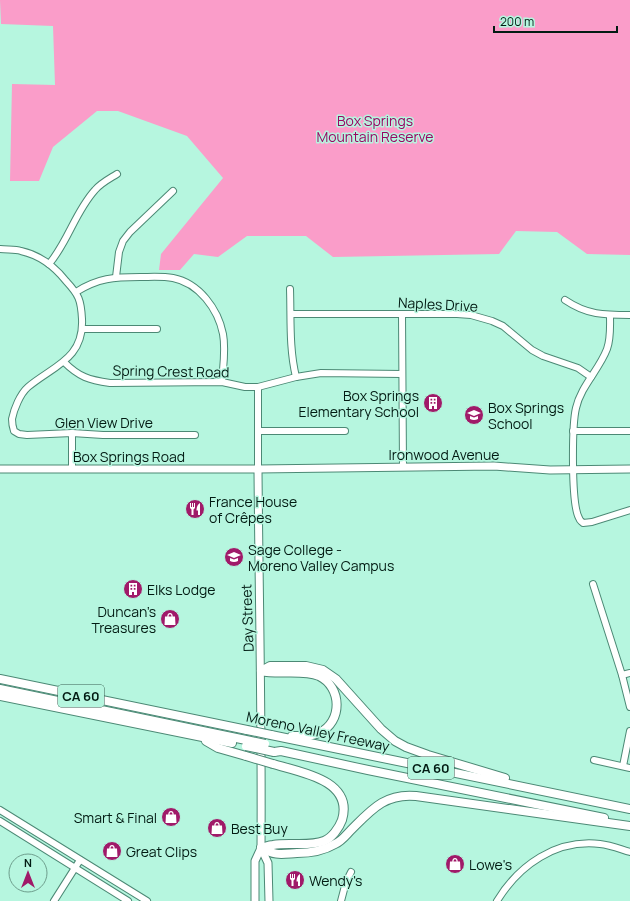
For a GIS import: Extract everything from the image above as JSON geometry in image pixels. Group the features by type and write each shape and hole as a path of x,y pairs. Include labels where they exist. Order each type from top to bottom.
{"highway":[{"path":"261,671 270,666 306,666 324,670 341,684 380,729 406,747 524,784 587,799"},
{"path":"261,671 271,673 314,674 326,681 331,686 337,700 333,720 330,725 322,731 307,736 274,735"},
{"name":"Moreno Valley Freeway","path":"0,679 630,809"},
{"path":"0,689 246,743"},
{"name":"Moreno Valley Freeway","path":"0,696 200,737 246,743 630,825"},
{"path":"200,737 218,748 308,774 329,783 340,797 342,804 342,818 338,828 326,840 311,844 273,844 261,848"},
{"path":"261,848 274,854 306,853 329,848 341,840 376,806 391,798 404,796 416,796 630,825"}],"main road":[{"name":"Ironwood Avenue","path":"258,470 494,466 550,470 630,469"},
{"name":"Box Springs Road","path":"0,469 258,470"},
{"name":"Day Street","path":"255,901 255,861 261,848 261,671 258,470"},
{"name":"Day Street","path":"261,848 268,863 269,901"}],"street":[{"path":"48,264 58,254 86,201 101,184 117,174"},
{"path":"116,277 118,252 123,241 130,232 173,191"},
{"path":"0,249 20,250 34,255 60,274 76,292 81,304 82,329 75,349 64,362"},
{"path":"76,292 94,282 105,278 116,277 172,278 190,285 204,296 220,321 224,345 222,382"},
{"path":"290,289 292,358 296,377"},
{"path":"565,300 575,307 587,312 610,315 630,315"},
{"name":"Naples Drive","path":"291,314 464,315 487,319 504,326 532,350 543,356 578,368 591,377"},
{"path":"402,314 403,467"},
{"path":"610,315 610,329 607,349 576,408 573,431 573,470 576,510 579,520 583,523 592,522 630,510"},
{"path":"82,329 157,329"},
{"name":"Spring Crest Road","path":"64,362 74,373 82,377 94,381 110,383 222,382 245,387 258,387 296,377 321,373 402,374"},
{"name":"Glen View Drive","path":"64,362 27,388 19,398 12,420 14,432 27,435 72,433 195,434"},
{"name":"Day Street","path":"258,387 258,470"},
{"path":"258,431 345,432"},
{"path":"573,431 630,431"},
{"path":"72,433 72,470"},
{"path":"593,584 622,675 630,707"},
{"path":"622,675 630,673"},
{"path":"623,766 630,731"},
{"path":"594,760 630,768"},
{"path":"0,810 147,901"},
{"path":"0,821 128,901"},
{"path":"497,901 509,884 524,869 541,856 558,849 574,845 594,843 607,845 630,852"},
{"path":"54,901 80,860"},
{"path":"341,901 346,882 351,872"}],"green space":[{"name":"Box Springs Mountain Reserve","path":"0,0 630,0 630,255 587,254 557,232 516,231 499,254 333,257 306,236 247,236 218,257 194,254 180,270 159,270 161,254 223,178 187,136 118,111 97,111 53,147 39,181 10,181 12,84 55,85 53,26 1,24"}],"place":[{"name":"Box Springs Elementary School","path":"433,403"},
{"name":"Box Springs School","path":"474,415"},
{"name":"France House of Crêpes","path":"195,509"},
{"name":"Sage College - Moreno Valley Campus","path":"234,557"},
{"name":"Elks Lodge","path":"133,589"},
{"name":"Duncan’s Treasures","path":"170,619"},
{"name":"Smart & Final","path":"171,817"},
{"name":"Best Buy","path":"217,828"},
{"name":"Great Clips","path":"112,851"},
{"name":"Lowe's","path":"455,864"},
{"name":"Wendy's","path":"295,880"}]}
